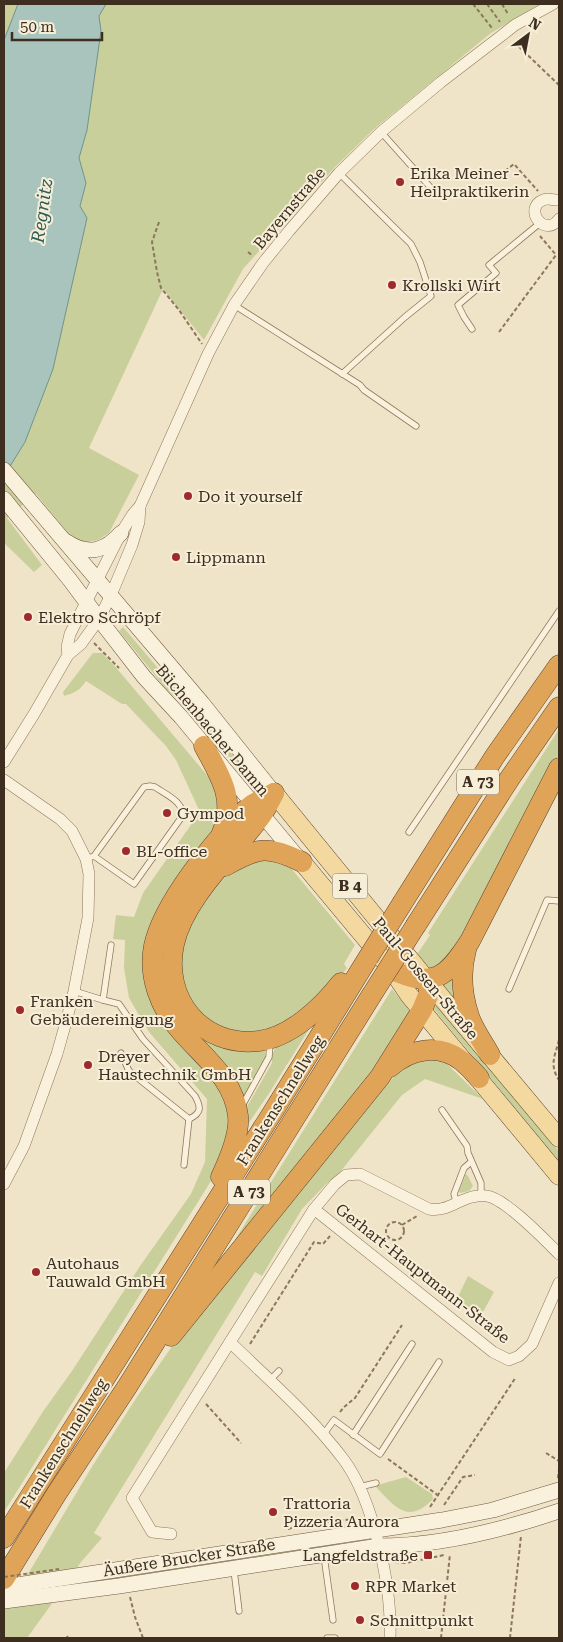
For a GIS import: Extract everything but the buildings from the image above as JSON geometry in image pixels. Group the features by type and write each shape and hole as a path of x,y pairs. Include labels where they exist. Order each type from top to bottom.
{"highway":[{"name":"Frankenschnellweg","path":"4,1538 495,756 559,665"},
{"name":"Frankenschnellweg","path":"4,1578 416,925 510,778 559,707"},
{"path":"204,746 224,784 227,795 227,816 219,839"},
{"path":"392,970 411,978 427,980 448,971 453,966 470,941 559,768"},
{"path":"274,793 257,810 217,871 197,896 177,934 172,963 177,995 188,1015 206,1030 223,1038 243,1041 260,1041 270,1038 298,1024 317,1010 343,981 368,958"},
{"path":"196,1234 229,1158 239,1118 235,1098 225,1079 210,1060 180,1031 160,1000 154,981 154,947 167,914 186,881 243,812 257,810"},
{"path":"217,871 248,853 261,850 278,851 302,862"},
{"path":"470,941 463,961 462,984 469,1018 490,1055"},
{"path":"126,1387 168,1339 380,1077 422,1010 429,993 427,980"},
{"path":"380,1077 407,1054 426,1050 443,1052 461,1060 479,1078"}],"main road":[{"name":"Büchenbacher Damm","path":"4,470 202,703 274,793"},
{"name":"Büchenbacher Damm","path":"4,499 156,691 302,862"},
{"path":"58,535 77,547 90,550 108,545 121,534"},
{"name":"Paul-Gossen-Straße","path":"274,793 559,1138"},
{"name":"Paul-Gossen-Straße","path":"302,862 559,1176"},
{"name":"Äußere Brucker Straße","path":"4,1587 59,1574 375,1530 474,1514 518,1503 559,1485"},
{"name":"Äußere Brucker Straße","path":"4,1601 119,1586 379,1546 402,1546 464,1536 529,1520 559,1510"}],"street":[{"name":"Bayernstraße","path":"98,580 121,534 140,506 208,354 234,304 288,231 339,173 381,132 503,34 552,4"},
{"path":"555,201 542,200 536,206 537,225 549,225 556,223 559,219"},
{"name":"Bayernstraße","path":"111,595 136,530 141,513 140,506"},
{"path":"68,655 67,647 70,634 98,580"},
{"path":"4,762 68,655 81,644 98,620 111,595"},
{"path":"4,780 60,819 72,831 90,858 88,918 74,991 57,1054 40,1102 24,1146 4,1184"},
{"name":"Gerhart-Hauptmann-Straße","path":"172,1534 152,1532 132,1498 314,1209 335,1184 346,1175 360,1174 428,1209"},
{"path":"428,1209 437,1210 457,1204 468,1198 482,1196 491,1198 502,1203 528,1224 559,1254"},
{"name":"Gerhart-Hauptmann-Straße","path":"314,1209 493,1352 509,1360 519,1356 532,1344 559,1283"},
{"path":"230,1342 323,1435 344,1461 359,1487 379,1546 389,1610 390,1638"}],"lane":[{"path":"381,132 431,188"},
{"path":"339,173 411,244 420,262 431,296 342,374"},
{"path":"472,329 458,305 496,272 489,266 537,225"},
{"path":"234,304 342,374 416,426"},
{"path":"409,832 559,611"},
{"path":"144,787 155,787 177,802 182,815 134,884 90,858 144,787"},
{"path":"509,988 547,900 559,901"},
{"path":"103,1000 112,945"},
{"path":"74,991 119,1004 143,1039 195,1096 199,1103 199,1112 189,1118"},
{"name":"Frankenschnellweg","path":"238,1113 269,1057 270,1038"},
{"path":"120,1053 129,1071 189,1118"},
{"path":"442,1110 467,1146 471,1162 481,1183 482,1196"},
{"path":"184,1165 189,1118"},
{"path":"457,1204 454,1194 464,1168 471,1162"},
{"path":"354,1435 412,1344"},
{"path":"323,1435 334,1420 380,1454 439,1362"},
{"path":"269,1381 279,1371"},
{"path":"359,1487 376,1484"},
{"path":"324,1554 333,1620"},
{"path":"234,1568 240,1611"},
{"path":"327,1638 335,1638"}],"path":[{"path":"473,4 559,85"},
{"path":"487,4 503,34"},
{"path":"505,171 514,164 533,186 555,201"},
{"path":"159,222 152,242 156,272 161,288 179,310 208,354"},
{"path":"499,332 556,255 537,225"},
{"path":"97,645 122,672"},
{"path":"559,1040 552,1064 559,1080"},
{"path":"402,1225 428,1209"},
{"path":"394,1222 402,1225 404,1231 400,1238 394,1240 388,1237 386,1229 389,1224 394,1222"},
{"path":"242,1354 314,1242 323,1244 338,1227"},
{"path":"382,1245 388,1237"},
{"path":"334,1420 344,1407 355,1398 402,1325"},
{"path":"430,1507 516,1377"},
{"path":"197,1394 241,1443"},
{"path":"546,1453 559,1461"},
{"path":"393,1463 438,1496"},
{"path":"559,1469 559,1485"},
{"path":"439,1511 463,1477 475,1475"},
{"path":"510,1638 522,1531"},
{"path":"441,1638 450,1552"},
{"path":"4,1578 59,1574"},
{"path":"129,1593 134,1617 143,1638"}],"green space":[{"path":"4,4 18,4 4,40"},
{"path":"106,4 540,4 491,33 374,129 335,167 243,269 204,340 163,289 89,448 139,475 109,533 98,540 89,542 89,544 72,538 36,494 7,518 42,565 34,572 4,543 4,476 25,442 53,369 87,218 80,206 86,183 79,158 87,130 101,31 99,16"},
{"path":"123,627 168,680 199,712 248,771 254,782 251,784 192,712 167,690 119,631"},
{"path":"93,653 102,653 113,664 218,788 219,824 150,937 223,1088 232,1123 216,1173 4,1512 4,1473 140,1266 191,1194 205,1162 207,1099 149,1032 129,998 124,968 125,940 113,939 116,915 134,917 143,893 200,812 176,760 166,746 126,704 122,704 86,681 77,691 64,696 63,692"},
{"path":"559,729 559,754 452,956 429,971 416,956 430,935 428,933"},
{"path":"247,858 285,861 355,945 344,964 347,968 341,976 276,1031 224,1032 190,1005 177,956 197,912 229,872"},
{"path":"452,976 459,1005 440,985"},
{"path":"392,989 413,1015 397,1040 240,1241 236,1238"},
{"path":"437,1003 559,1151 559,1162 434,1009"},
{"path":"184,1018 264,1045 266,1059 244,1098 201,1044"},
{"path":"313,1023 246,1127 244,1112 272,1063 272,1055 278,1041"},
{"path":"429,1058 446,1063 483,1099 425,1079 402,1095 340,1172 302,1209 262,1276 255,1272 94,1533 102,1538 66,1583 339,1541 339,1545 289,1552 245,1563 64,1587 27,1638 4,1638 4,1610 31,1569 93,1465 168,1352 225,1279 253,1248 400,1069"},
{"path":"466,1174 473,1186 469,1191 460,1193 459,1191"},
{"path":"468,1276 494,1292 478,1321 455,1303"},
{"path":"406,1477 432,1494 433,1499 416,1511 402,1510 389,1501 376,1487"}],"water":[{"name":"Regnitz","path":"18,4 106,4 99,16 101,31 87,130 79,158 86,183 80,206 87,218 53,369 25,442 4,476 4,40"}],"place":[{"name":"Erika Meiner - Heilpraktikerin","path":"400,182"},
{"name":"Krollski Wirt","path":"392,285"},
{"name":"Do it yourself","path":"188,496"},
{"name":"Lippmann","path":"176,557"},
{"name":"Elektro Schröpf","path":"28,617"},
{"name":"Gympod","path":"167,813"},
{"name":"BL-office","path":"126,851"},
{"name":"Franken Gebäudereinigung","path":"20,1010"},
{"name":"Dreyer Haustechnik GmbH","path":"88,1065"},
{"name":"Autohaus Tauwald GmbH","path":"36,1272"},
{"name":"Trattoria Pizzeria Aurora","path":"273,1512"},
{"name":"Langfeldstraße","path":"428,1555"},
{"name":"RPR Market","path":"355,1586"},
{"name":"Schnittpunkt","path":"360,1620"}]}
